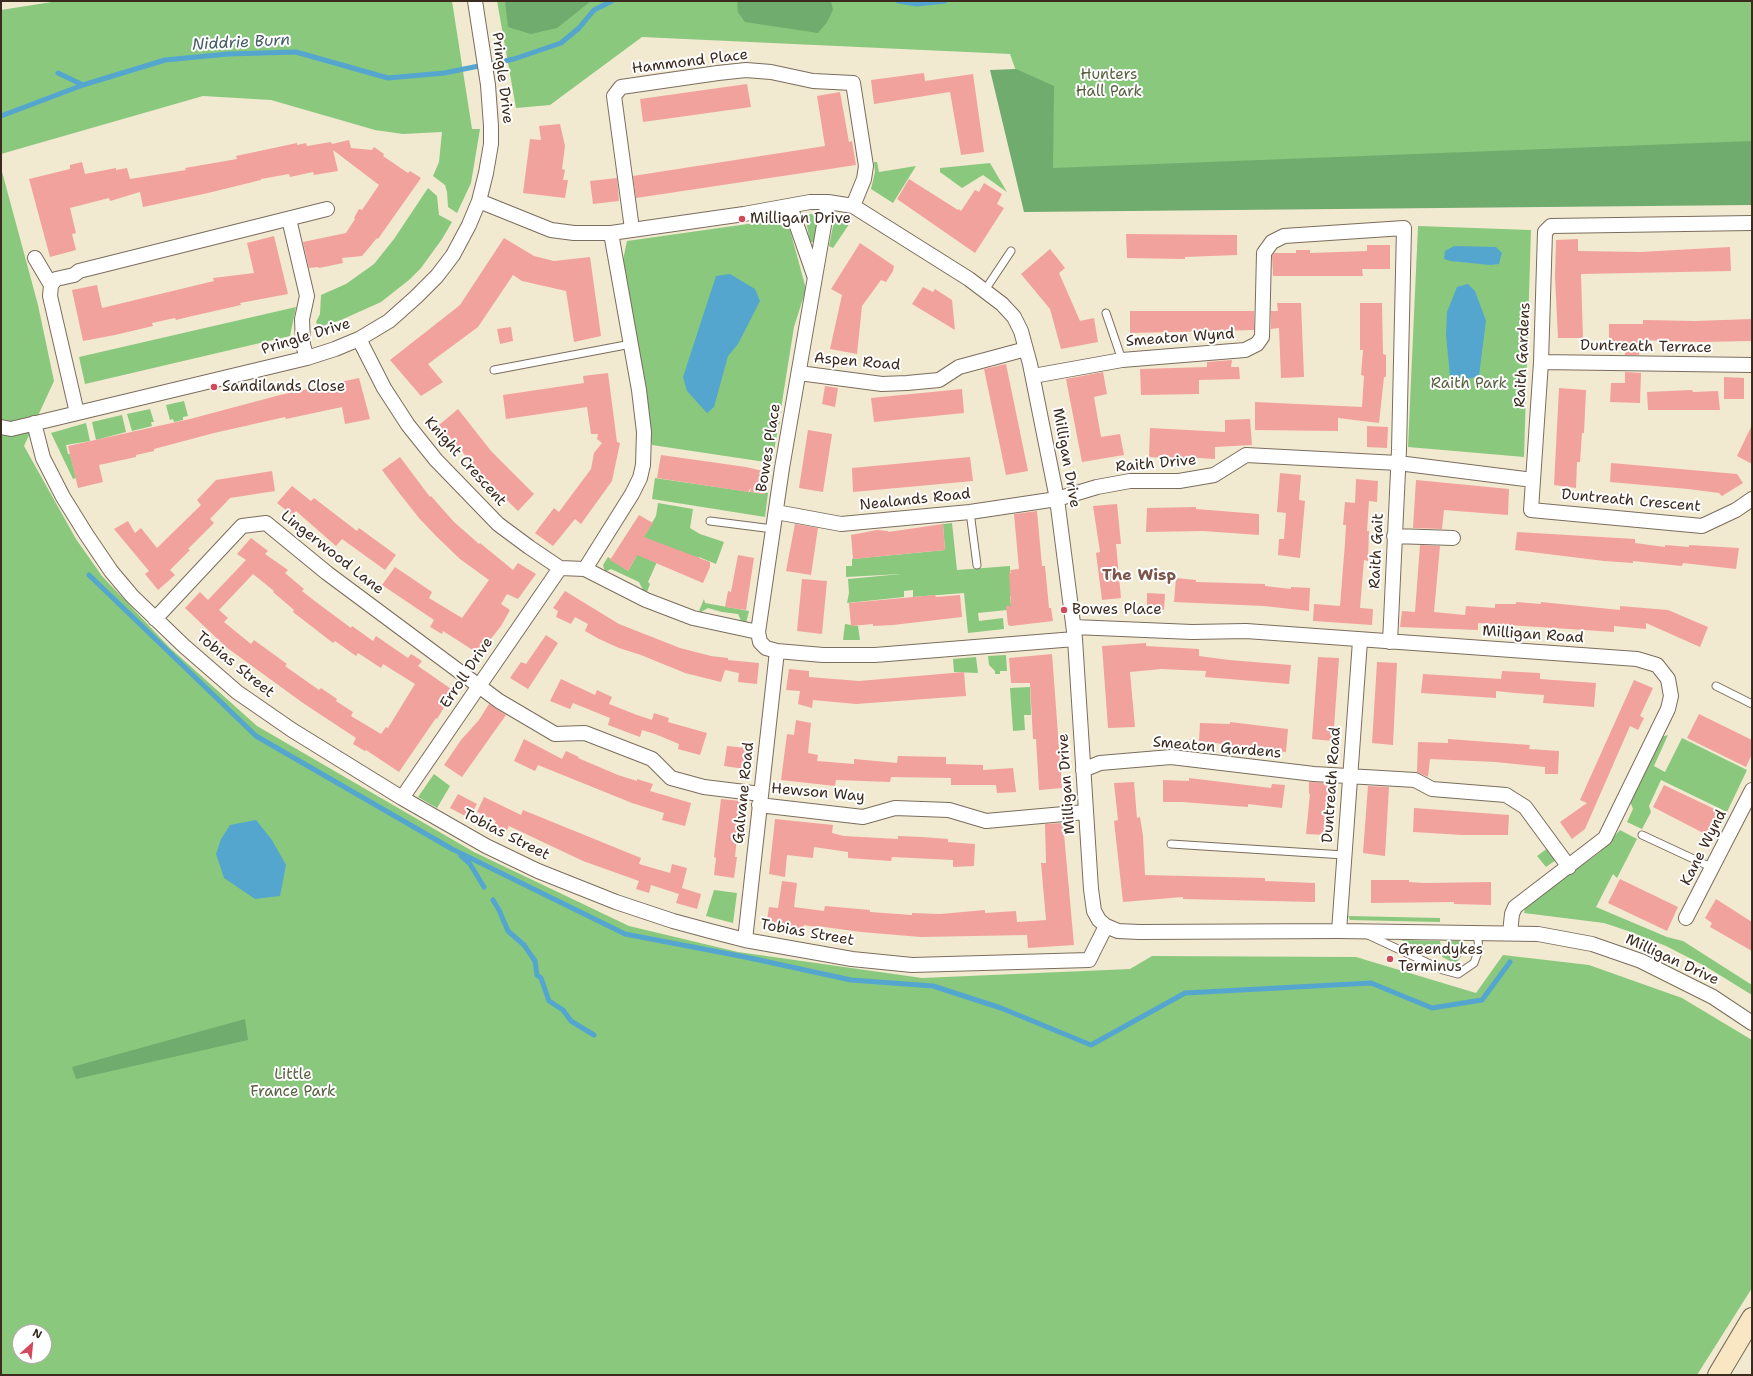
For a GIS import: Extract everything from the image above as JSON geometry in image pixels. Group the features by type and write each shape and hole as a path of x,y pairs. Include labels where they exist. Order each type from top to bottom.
{"street":[{"name":"Pringle Drive","path":"1,427 10,429 307,358 359,339 389,321 437,276 456,249 469,225 479,201 491,144 488,85 475,1"},
{"name":"Hammond Place","path":"632,229 614,96 621,88 746,70 771,72 813,81 854,83 866,166 864,179 853,206"},
{"name":"Milligan Drive","path":"479,201 551,230 574,233 610,233 744,214 810,202 828,202 853,206 985,290 1002,304 1014,317 1026,349 1033,376 1057,499 1074,633 1094,911 1099,920 1106,926"},
{"name":"Bowes Place","path":"758,632 776,512 811,310 814,277 828,202"},
{"name":"Bowes Place","path":"790,206 814,277"},
{"path":"77,413 50,296 51,286 56,279 74,275 79,271 327,209"},
{"path":"289,219 307,296 302,319 303,345 307,358"},
{"name":"Raith Gardens","path":"1533,480 1546,232 1551,226 1752,223"},
{"name":"Smeaton Wynd","path":"1033,376 1122,360 1245,350 1256,344 1262,337 1264,253 1272,242 1284,236 1404,228 1398,463"},
{"path":"585,569 632,494 640,478 643,465 644,432 631,344 610,233"},
{"path":"35,258 51,286"},
{"name":"Knight Crescent","path":"359,339 384,388 408,424 436,460 498,524 529,548 560,568"},
{"name":"Aspen Road","path":"799,373 882,384 939,380 959,367 1026,349"},
{"name":"Duntreath Terrace","path":"1540,362 1752,365"},
{"name":"Tobias Street","path":"34,423 43,458 80,525 111,571 154,619 238,692 292,730 402,798 486,846 538,871 616,902 666,919 745,940 852,959 912,965 1089,960 1106,926"},
{"name":"Raith Drive","path":"1057,499 1097,487 1130,481 1179,481 1214,475 1246,455 1398,463 1533,480"},
{"name":"Raith Gait","path":"1390,642 1398,463"},
{"name":"Duntreath Crescent","path":"1533,480 1531,510 1702,526 1736,510 1752,499"},
{"name":"Nealands Road","path":"776,512 841,524 970,512 1057,499"},
{"name":"Lingerwood Lane","path":"154,619 242,526 266,523 327,573 480,685 499,701 555,734 585,733 652,759 671,778 704,788 760,799"},
{"path":"1394,536 1453,538"},
{"path":"560,568 585,569 646,600 693,618 758,632 760,642 766,648 777,651 823,655 875,655 1074,633"},
{"name":"Erroll Drive","path":"402,798 560,568"},
{"name":"Milligan Road","path":"1074,633 1246,631 1360,641 1637,659 1657,665 1665,672 1668,678 1671,696 1668,709 1605,838 1569,867 1524,898 1515,907 1512,914 1510,933"},
{"name":"Duntreath Road","path":"1338,931 1360,641"},
{"name":"Galvane Road","path":"745,940 777,651"},
{"name":"Smeaton Gardens","path":"1083,770 1100,763 1171,757 1314,774 1415,780 1432,789 1506,795 1525,807 1569,867"},
{"name":"Kane Wynd","path":"1686,918 1751,792"},
{"name":"Hewson Way","path":"760,799 863,817 895,808 949,810 986,821 1086,812"},
{"path":"1106,926 1118,931 1139,932 1360,932"},
{"name":"Milligan Drive","path":"1360,932 1477,932 1538,934 1592,944 1641,961 1713,997 1752,1023"},
{"path":"1718,1375 1752,1318"}],"lane":[{"path":"985,290 1011,251"},
{"path":"1106,313 1122,360"},
{"path":"494,370 631,344"},
{"path":"970,512 978,565"},
{"path":"710,521 774,529"},
{"path":"1716,686 1752,704"},
{"path":"1642,835 1713,868"},
{"path":"1171,844 1344,855"},
{"path":"1360,932 1443,970 1458,974 1474,963 1479,949 1477,932"}],"green space":[{"path":"58,1 452,1 472,129 480,129 471,183 457,213 448,207 445,185 433,176 439,162 442,132 403,134 375,130 271,100 203,96 1,154 1,10"},
{"name":"Hunters Hall Park","path":"497,1 1752,1 1752,142 1051,169 1010,54 642,37 550,105 516,108"},
{"path":"505,1 591,1 557,28 531,34 508,27"},
{"path":"737,1 831,1 833,10 827,22 818,33 745,22 738,12"},
{"path":"1016,69 1054,86 1053,168 1752,141 1752,205 1024,212 990,70"},
{"path":"874,162 877,162 879,172 916,166 893,203 871,189 875,172"},
{"path":"990,163 1007,192 983,175 962,188 940,172 940,168"},
{"name":"Little France Park","path":"1,168 38,305 54,381 24,446 76,539 102,576 169,647 257,726 474,852 629,926 738,952 922,978 1130,969 1152,956 1356,957 1476,993 1503,955 1589,965 1682,998 1752,1040 1752,1288 1697,1375 1,1375"},
{"path":"428,188 437,196 439,215 452,222 442,239 421,268 409,280 381,302 341,320 319,327 316,322 320,314 321,295 346,284 374,264 394,239"},
{"path":"805,215 818,215 814,242 810,242"},
{"path":"847,216 852,220 833,248 829,246 833,226 838,219"},
{"path":"776,220 787,225 790,230 806,289 794,327 780,422 772,463 652,445 623,260 627,241"},
{"name":"Raith Park","path":"1418,226 1531,230 1524,457 1408,447"},
{"path":"296,307 290,336 85,384 79,357"},
{"path":"184,401 188,416 183,417 183,420 174,422 173,419 170,420 166,405"},
{"path":"150,409 154,422 151,422 152,426 132,431 127,414"},
{"path":"122,415 126,432 96,440 92,422"},
{"path":"86,423 90,441 66,445 68,454 70,454 76,478 73,479 51,433"},
{"path":"655,478 764,494 764,492 768,493 765,517 652,499"},
{"path":"658,503 693,509 690,528 700,534 724,542 716,564 699,557 698,560 660,555 648,582 650,584 647,592 643,590 639,582 611,569 605,572 603,565 608,557 628,571 636,557 633,554 656,516"},
{"path":"952,523 957,570 1010,566 1010,581 1014,595 1010,596 1011,606 1006,606 1007,610 978,613 979,621 1003,618 1004,629 968,633 964,593 913,597 913,590 904,591 904,597 847,603 849,593 848,579 901,574 846,577 846,566 852,566 852,559 945,550 943,524"},
{"path":"704,599 705,603 749,611 746,623 742,623 738,614 708,608 701,612 699,611"},
{"path":"845,624 858,626 860,640 843,640"},
{"path":"1006,655 1007,671 1000,671 1000,674 995,674 995,671 989,665 988,656"},
{"path":"976,657 978,673 954,672 953,659"},
{"path":"1030,687 1031,715 1024,715 1025,730 1013,731 1010,688"},
{"path":"1668,735 1654,766 1665,772 1682,738 1747,770 1727,812 1661,780 1649,806 1651,812 1642,829 1627,822 1633,809 1629,799 1658,738"},
{"path":"434,774 450,786 437,808 418,797"},
{"path":"1620,830 1637,839 1617,878 1613,874 1596,907 1667,937 1683,941 1752,985 1752,995 1705,966 1666,946 1631,932 1604,923 1524,913 1526,905 1600,852"},
{"path":"1549,847 1556,860 1546,867 1537,856"},
{"path":"714,890 737,893 733,923 706,916"},
{"path":"1348,916 1440,918 1440,922 1350,920"},
{"path":"1401,940 1440,941 1441,946 1436,956"},
{"path":"1446,941 1459,941 1464,945 1463,954 1457,962 1452,962 1442,957 1446,947"},
{"path":"245,1019 248,1040 76,1079 72,1067"}],"water":[{"path":"1454,246 1496,247 1502,253 1499,264 1490,265 1450,261 1444,259 1445,251"},
{"path":"730,274 755,289 760,301 738,344 728,356 714,407 707,413 687,391 683,377 716,276"},
{"path":"1468,284 1475,291 1486,321 1479,376 1464,380 1450,376 1446,335 1447,312 1457,287"},
{"path":"256,820 272,840 286,865 280,896 255,899 224,878 216,854 221,839 230,825"}],"building":[{"path":"924,73 925,81 973,74 984,152 961,155 950,92 874,104 871,80"},
{"path":"747,84 751,107 643,122 640,99"},
{"path":"840,92 849,142 852,141 856,165 636,198 633,176 825,146 817,96"},
{"path":"560,124 565,146 562,169 565,170 563,180 568,180 565,198 523,193 530,139 541,140 539,126"},
{"path":"349,140 351,148 372,150 374,147 384,154 383,156 408,173 410,171 421,178 378,239 377,238 362,256 342,258 343,263 319,268 309,268 303,242 346,233 355,219 354,218 359,209 362,210 379,185 333,150 338,171 314,175 313,172 290,177 289,174 261,179 208,193 143,207 140,192 110,201 109,198 70,208 76,233 72,234 76,250 50,257 29,179 70,169 70,165 82,162 85,174 116,168 116,170 127,168 130,179 186,170 185,168 237,159 236,156 297,143 297,145 306,143 307,146 331,142 332,144"},
{"path":"617,178 619,201 593,204 590,181"},
{"path":"909,179 961,211 975,190 979,192 984,183 1002,194 997,204 1004,208 975,253 897,199"},
{"path":"1126,234 1237,235 1237,255 1185,257 1185,259 1127,258"},
{"path":"274,236 288,294 240,303 241,305 176,320 175,318 152,323 153,326 83,341 72,290 97,285 102,308 214,281 213,278 254,273 247,243"},
{"path":"504,238 534,256 554,261 590,257 601,336 574,342 566,291 522,281 513,275 478,327 428,364 443,382 421,396 390,360 460,305"},
{"path":"1578,239 1578,251 1640,252 1730,247 1731,271 1581,274 1583,338 1558,338 1555,277 1556,240"},
{"path":"860,243 894,266 893,271 886,282 881,280 862,306 857,354 830,349 842,295 831,289"},
{"path":"1367,245 1390,245 1390,269 1362,269 1363,276 1273,276 1272,256 1274,253 1296,253 1296,250 1310,250 1310,253 1367,251"},
{"path":"1050,249 1065,268 1059,273 1080,321 1094,318 1098,342 1061,349 1050,309 1021,274"},
{"path":"923,287 933,292 935,289 952,300 955,330 912,304"},
{"path":"1277,303 1301,303 1304,377 1281,378 1279,328 1271,329 1271,311 1278,311"},
{"path":"1360,303 1382,303 1383,354 1386,355 1386,377 1384,377 1379,423 1338,418 1338,431 1255,430 1255,402 1362,407 1364,376 1361,375 1363,350 1360,350"},
{"path":"1130,311 1254,311 1254,330 1130,333"},
{"path":"1752,319 1752,341 1700,342 1639,340 1639,355 1625,355 1625,342 1609,341 1609,324 1643,324 1643,320 1695,321"},
{"path":"511,327 513,341 500,344 497,329"},
{"path":"1232,360 1231,367 1239,367 1240,379 1199,380 1199,394 1141,395 1140,369 1207,367 1207,362"},
{"path":"1006,364 1028,471 1006,475 984,369"},
{"path":"1103,372 1107,394 1094,397 1101,437 1120,434 1124,455 1082,462 1066,379"},
{"path":"1625,372 1641,373 1640,403 1610,402 1611,383 1625,383"},
{"path":"608,373 617,442 620,443 612,481 581,524 575,519 553,546 535,533 554,508 559,512 591,469 594,453 602,443 597,439 598,434 591,434 587,407 506,419 503,395 584,383 583,376"},
{"path":"1724,377 1744,378 1744,399 1724,399"},
{"path":"359,378 370,419 345,424 342,407 286,419 285,417 214,433 154,449 154,451 136,455 136,457 99,465 103,482 78,488 68,446 190,419 280,395"},
{"path":"825,386 838,388 835,407 822,404"},
{"path":"1559,388 1586,390 1584,433 1582,433 1580,462 1577,462 1576,488 1554,485"},
{"path":"962,389 964,413 874,422 871,398"},
{"path":"1692,390 1693,392 1718,391 1720,410 1648,410 1647,392"},
{"path":"458,409 491,451 534,494 518,511 471,465 464,456 465,455 439,425"},
{"path":"1250,419 1252,445 1215,447 1215,459 1184,457 1184,459 1175,459 1149,457 1150,428 1225,432 1225,420"},
{"path":"1752,425 1752,464 1737,456"},
{"path":"1367,426 1388,427 1387,448 1367,447"},
{"path":"808,430 832,434 823,492 799,488"},
{"path":"661,455 746,467 767,472 764,494 750,492 751,487 748,492 657,478"},
{"path":"400,457 430,497 431,496 454,522 479,544 480,543 513,570 518,563 536,574 518,599 507,594 501,604 510,610 501,626 479,654 443,631 442,634 430,627 434,620 382,585 395,567 432,592 429,598 462,618 489,580 460,559 436,536 419,518 382,470"},
{"path":"970,457 973,481 853,492 852,468"},
{"path":"1611,463 1737,474 1743,483 1722,496 1719,493 1688,489 1610,482"},
{"path":"272,471 275,491 230,498 210,519 214,523 188,549 190,550 170,570 175,575 158,590 145,574 149,571 114,529 128,521 135,533 141,528 157,548 201,505 197,500 216,480"},
{"path":"1280,473 1301,475 1299,500 1305,501 1300,558 1278,555 1279,539 1284,539 1286,513 1277,512"},
{"path":"1356,479 1378,481 1377,502 1369,501 1367,531 1369,531 1368,561 1364,560 1360,608 1373,609 1372,625 1313,621 1314,604 1340,606 1346,525 1343,525 1345,502 1355,503"},
{"path":"1416,480 1509,489 1508,515 1444,510 1442,529 1413,528"},
{"path":"292,486 311,501 314,498 357,531 359,528 396,555 385,570 342,539 336,546 296,511 292,515 277,503"},
{"path":"1117,504 1121,544 1116,544 1121,598 1102,600 1096,553 1100,552 1093,506"},
{"path":"1196,507 1196,509 1259,514 1259,535 1203,531 1146,532 1147,508"},
{"path":"1037,511 1042,566 1045,566 1049,608 1051,608 1053,621 1011,626 1008,625 1006,606 1011,606 1009,573 1011,573 1010,570 1019,569 1014,514"},
{"path":"639,515 653,523 644,537 710,562 710,567 703,583 637,555 628,571 610,560"},
{"path":"795,524 818,528 811,575 786,571"},
{"path":"943,524 945,550 853,559 851,535 877,530 888,532"},
{"path":"1517,532 1635,539 1635,543 1665,547 1665,545 1689,547 1689,545 1739,548 1736,569 1683,563 1682,566 1633,561 1633,563 1604,561 1515,550"},
{"path":"251,538 268,551 265,554 288,570 285,573 304,589 302,591 316,602 351,628 352,626 373,641 376,636 408,658 411,654 422,661 418,666 454,691 437,719 436,718 399,772 366,750 365,751 353,744 356,738 303,703 226,647 185,608 200,592 208,600 246,560 237,554","holes":["253,574 274,591 273,592 294,610 293,612 333,643 335,641 356,656 358,653 381,668 383,664 415,684 388,728 386,727 381,734 351,716 353,712 336,701 337,699 321,688 319,690 285,666 287,664 254,640 251,644 224,622 228,618 219,610"]},
{"path":"1420,545 1440,546 1434,612 1465,615 1466,606 1495,608 1495,604 1516,604 1516,602 1541,604 1541,602 1620,610 1620,606 1668,610 1708,627 1700,647 1646,623 1646,629 1614,626 1614,632 1478,623 1478,630 1400,627 1402,611 1415,612"},
{"path":"738,555 754,558 746,610 725,607 728,591 731,592"},
{"path":"1176,578 1196,580 1196,582 1265,584 1265,586 1291,589 1291,587 1310,588 1309,611 1264,606 1174,602"},
{"path":"802,579 827,581 822,634 797,631"},
{"path":"565,591 619,624 680,648 711,656 728,658 728,660 759,663 757,684 738,682 739,673 725,670 721,682 685,673 599,639 585,631 588,624 575,617 571,624 556,617 558,611 553,608"},
{"path":"1147,593 1165,594 1164,610 1147,609"},
{"path":"935,595 936,597 960,595 962,617 893,625 873,626 873,624 851,626 849,603"},
{"path":"546,635 558,643 528,689 510,678 521,662 526,664"},
{"path":"1146,643 1146,646 1199,649 1199,656 1291,665 1289,684 1205,677 1206,671 1161,669 1130,672 1135,727 1108,728 1102,646"},
{"path":"1052,654 1062,788 1039,790 1036,739 1033,739 1030,683 1011,683 1009,658"},
{"path":"1318,657 1339,658 1333,741 1312,739"},
{"path":"1377,662 1397,663 1393,745 1372,743"},
{"path":"789,669 809,671 809,677 859,681 964,672 966,696 856,704 813,700 812,708 798,704 800,691 786,690"},
{"path":"1502,671 1540,673 1540,679 1596,683 1594,707 1543,703 1544,695 1496,691 1496,698 1421,693 1423,674 1501,679"},
{"path":"561,679 595,695 597,690 612,697 609,704 637,715 652,720 654,713 669,718 668,722 707,733 700,755 678,749 679,744 655,734 642,730 640,737 608,725 610,718 573,703 570,709 550,701"},
{"path":"1634,680 1653,688 1640,716 1644,718 1638,730 1630,726 1585,829 1572,839 1560,822 1587,803 1580,800"},
{"path":"489,704 506,715 462,777 444,765 461,740 479,720"},
{"path":"1699,714 1752,740 1752,754 1746,767 1687,738"},
{"path":"796,720 811,723 808,753 818,755 817,761 854,764 854,759 897,763 898,756 946,757 946,764 983,765 983,770 1013,768 1016,792 997,793 996,785 951,785 951,778 891,777 890,782 836,780 835,786 781,780 787,734 794,735"},
{"path":"1230,722 1288,729 1286,752 1199,741 1200,723 1230,724"},
{"path":"524,739 562,759 566,751 579,757 578,758 618,775 653,784 650,791 691,803 685,826 662,820 664,813 632,803 538,765 535,771 514,761"},
{"path":"1448,739 1530,745 1529,749 1559,751 1558,774 1545,774 1545,767 1495,762 1430,759 1428,777 1417,772 1418,742 1448,743"},
{"path":"727,746 747,748 745,769 724,766"},
{"path":"1189,778 1271,788 1272,784 1285,785 1282,808 1248,804 1248,807 1163,802 1163,780 1189,781"},
{"path":"1134,782 1137,818 1140,817 1143,836 1145,875 1265,878 1265,881 1315,883 1315,902 1183,899 1183,897 1123,902 1114,821 1118,820 1114,783"},
{"path":"1309,782 1330,783 1326,835 1306,834 1310,794"},
{"path":"1664,785 1723,813 1711,837 1653,807"},
{"path":"1368,786 1389,787 1385,856 1363,853"},
{"path":"458,794 477,804 469,818 450,808"},
{"path":"484,797 521,815 523,810 641,858 639,864 670,873 672,864 687,868 682,888 701,894 697,909 676,903 679,894 651,885 649,893 636,889 639,881 583,861 509,826 505,834 492,828 496,821 477,812"},
{"path":"721,799 741,801 734,878 714,875 716,858 714,857"},
{"path":"1414,808 1509,815 1508,835 1462,835 1413,832"},
{"path":"775,819 833,825 832,833 844,836 898,839 898,836 922,837 948,839 948,842 975,844 974,866 953,867 953,860 892,857 891,861 848,858 848,852 814,847 813,858 787,855 785,877 769,874"},
{"path":"1063,823 1074,945 1028,948 1027,935 921,937 804,925 803,932 766,927 769,907 778,908 782,881 797,883 794,907 824,911 825,906 870,910 870,912 912,915 912,913 940,914 985,910 985,913 1016,911 1017,922 1046,920 1041,863 1046,863 1045,824"},
{"path":"1620,879 1678,907 1667,931 1608,903"},
{"path":"1371,880 1409,880 1409,882 1425,883 1491,882 1491,905 1454,904 1454,902 1371,903"},
{"path":"1716,899 1752,922 1752,951 1710,927 1712,923 1705,918"}],"waterway":[{"name":"Niddrie Burn","path":"1,116 83,85 165,60 228,54 296,52 388,78 444,73 514,59 561,43 579,28 594,10 612,1"},
{"name":"Niddrie Burn","path":"898,1 917,4 945,1"},
{"path":"58,73 83,85"},
{"path":"89,575 256,736 452,849 625,934 745,957 851,980 933,986 1001,1008 1091,1045 1185,993 1371,983 1432,1008 1482,1000 1510,962"},
{"path":"461,856 470,864 484,887"},
{"path":"493,900 508,931 524,945 535,961 537,975 541,978 549,1001 563,1010 571,1021 594,1035"}],"place":[{"name":"Milligan Drive","path":"742,219"},
{"name":"Sandilands Close","path":"214,387"},
{"name":"Bowes Place","path":"1064,610"},
{"name":"Greendykes Terminus","path":"1390,959"}],"district":[{"name":"The Wisp","path":"1139,576"}]}
